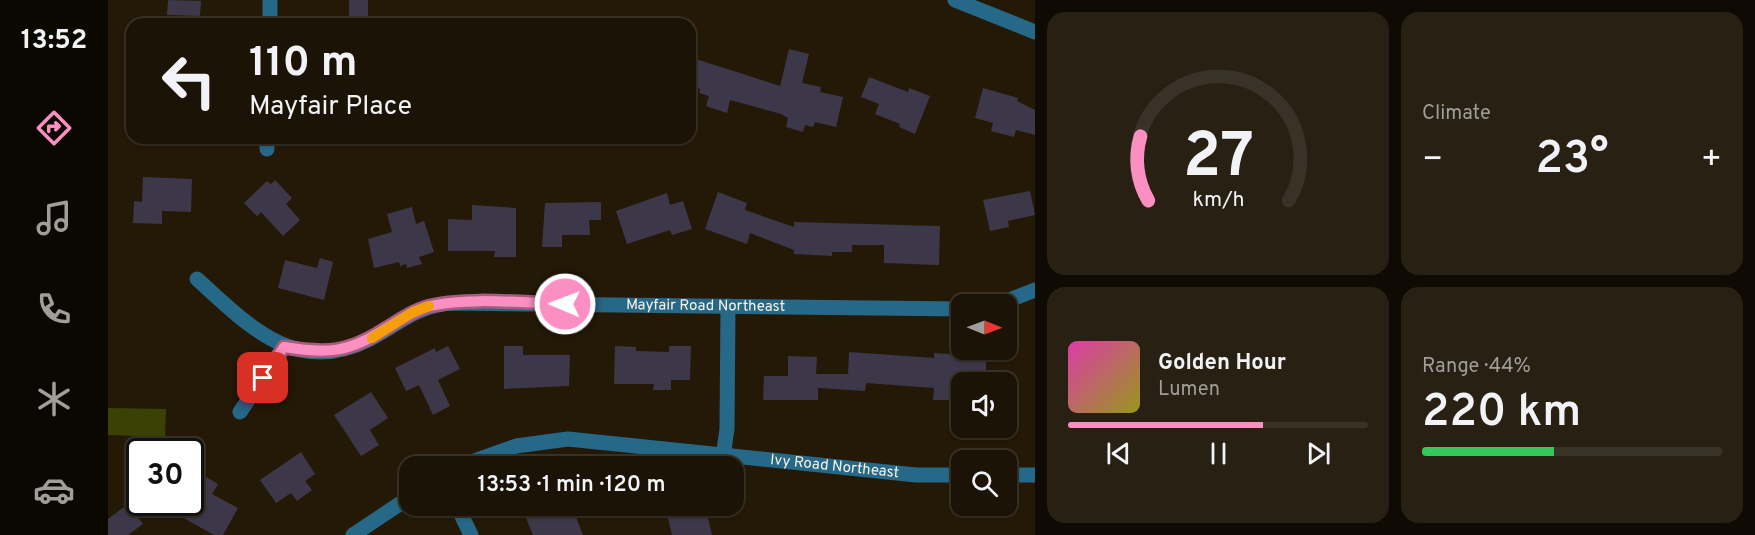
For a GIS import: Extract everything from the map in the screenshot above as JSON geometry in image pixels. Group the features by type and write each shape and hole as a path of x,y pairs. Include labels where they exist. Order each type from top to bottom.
{"street":[{"path":"270,0 270,18"},
{"path":"955,0 1035,32"},
{"name":"Mayfair Road Northeast","path":"197,279 254,330 284,347 316,353 346,349 370,339 413,312 448,303 951,309"},
{"path":"1017,297 1035,290"},
{"path":"723,456 727,429 728,306"},
{"path":"240,412 284,347"},
{"name":"Ivy Road Northeast","path":"488,456 516,446 568,440 603,441 716,456"},
{"name":"Ivy Road Northeast","path":"744,459 916,475 951,475"},
{"path":"1017,475 1035,475"},
{"path":"352,535 399,504"},
{"path":"462,516 471,535"}],"green space":[{"path":"108,408 166,409 165,437 108,435"}],"building":[{"path":"168,0 201,1 200,16 167,15"},
{"path":"349,0 368,0 368,18 349,18"},
{"path":"789,49 809,54 802,83 821,87 820,92 843,97 836,127 815,122 813,127 805,125 803,132 786,127 788,118 781,114 730,100 727,113 706,106 709,96 699,93 700,89 696,88 696,59 780,86"},
{"path":"869,77 908,92 909,88 930,96 915,134 899,127 900,124 875,114 879,104 861,97"},
{"path":"983,88 1018,98 1017,101 1035,110 1035,135 1016,130 1014,137 991,131 993,123 975,118"},
{"path":"143,177 192,179 191,212 162,211 162,224 133,223 134,201 142,202"},
{"path":"275,180 292,198 286,204 300,220 283,236 261,212 257,216 244,203 267,181 271,184"},
{"path":"1030,191 1035,215 1008,221 1009,227 990,231 983,200"},
{"path":"718,192 747,203 745,210 794,227 794,222 940,226 939,265 884,263 884,245 852,245 852,252 832,252 832,256 794,254 794,250 750,233 747,244 705,229"},
{"path":"667,193 670,205 683,201 692,229 672,235 670,230 627,244 616,211"},
{"path":"601,202 601,220 589,220 590,235 562,235 562,247 542,247 545,203"},
{"path":"472,205 516,208 516,257 494,257 495,251 448,251 448,219 472,220"},
{"path":"412,207 416,224 424,221 434,252 419,257 422,264 407,268 406,264 400,266 399,262 374,268 368,239 392,232 387,214"},
{"path":"320,258 333,262 324,300 278,288 285,260 317,268"},
{"path":"448,346 460,369 438,380 450,406 433,415 419,385 406,391 395,368 435,348 436,352"},
{"path":"504,346 523,346 523,355 570,355 569,386 504,389"},
{"path":"615,346 636,347 636,351 669,352 669,346 691,346 690,380 671,380 671,390 653,390 654,384 614,384"},
{"path":"849,352 934,358 934,353 951,354 951,360 986,360 986,372 951,372 951,400 933,400 934,388 866,383 865,391 818,388 818,400 763,400 764,376 788,376 788,356 817,357 816,374 848,374"},
{"path":"371,392 388,418 370,430 379,445 361,456 334,415"},
{"path":"301,452 315,474 305,481 312,490 297,501 291,493 276,503 260,480"},
{"path":"204,476 218,484 212,494 238,508 223,535 214,535 180,516 204,516"},
{"path":"126,506 126,516 137,516 143,524 128,535 108,535 108,519"},
{"path":"525,516 576,516 583,535 533,535"},
{"path":"708,516 712,535 672,535 668,518"}],"slow traffic":[{"path":"372,338 413,312 429,306"}],"route":[{"path":"263,378 284,347 316,353 346,349 370,339 413,312 429,306 448,303 565,304"}]}
